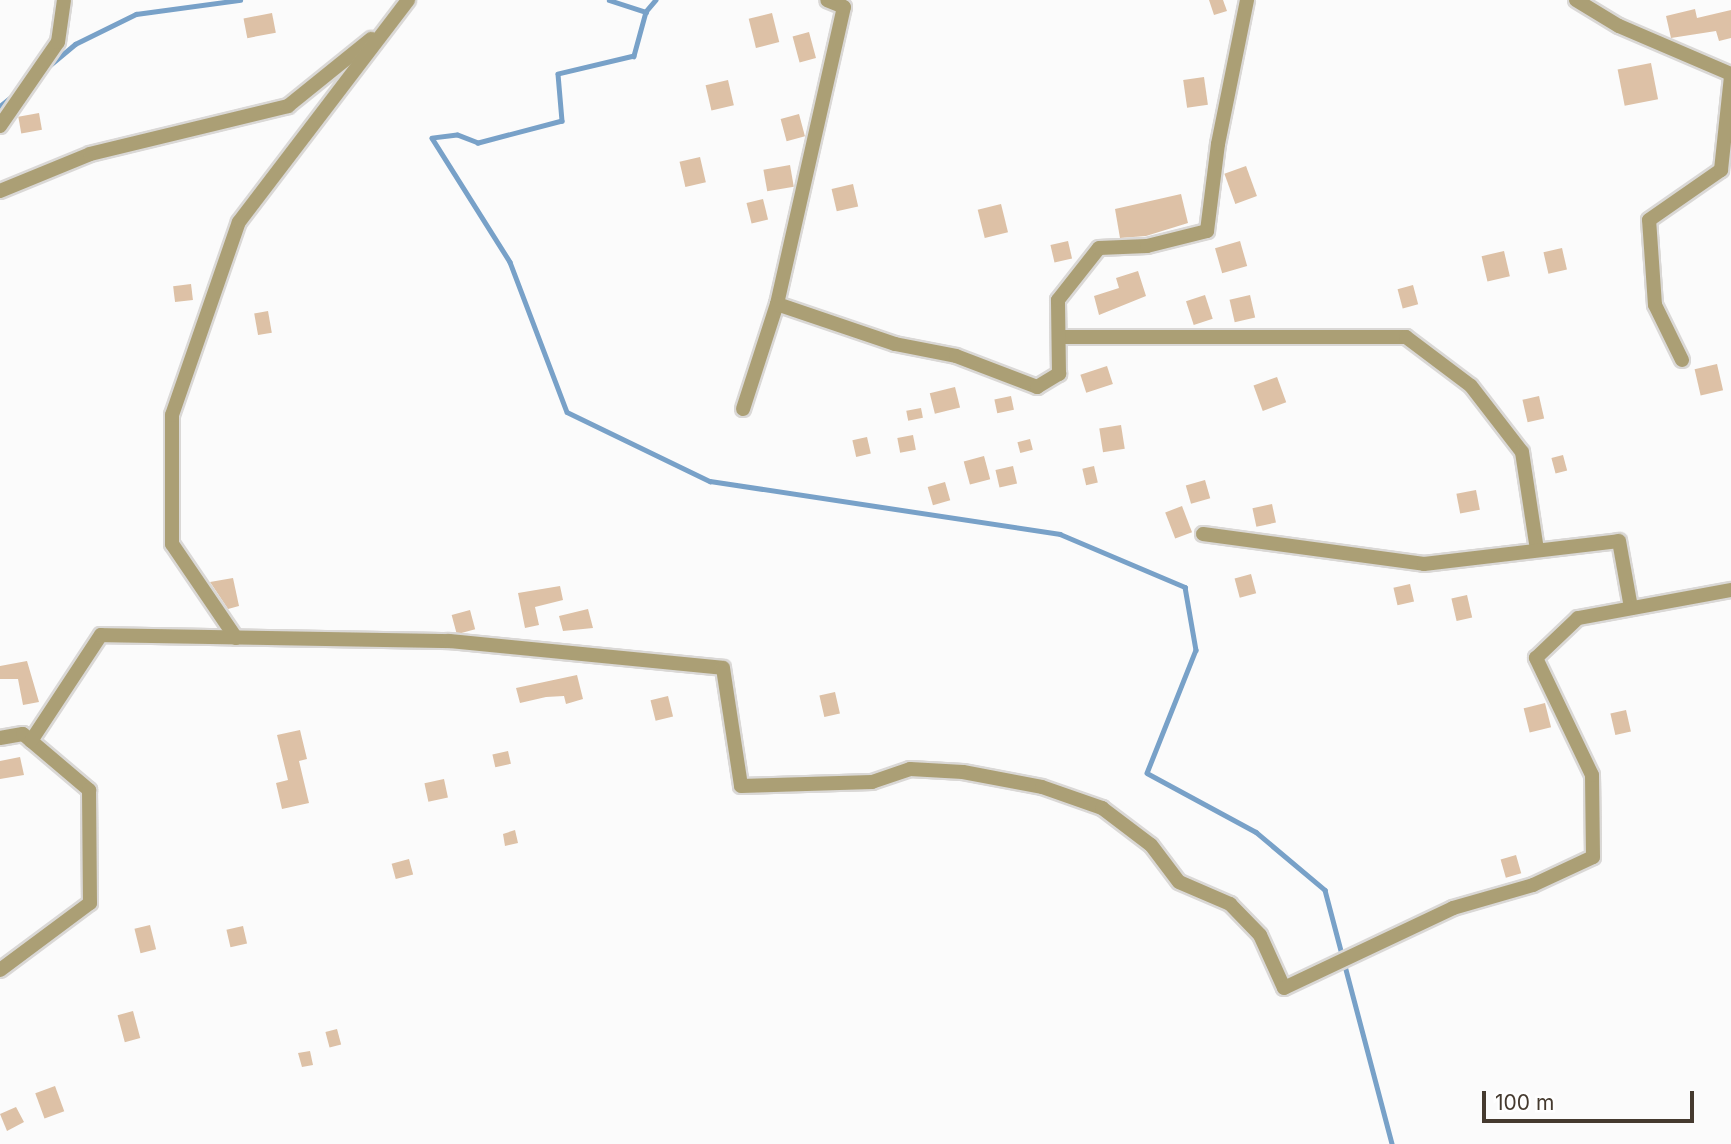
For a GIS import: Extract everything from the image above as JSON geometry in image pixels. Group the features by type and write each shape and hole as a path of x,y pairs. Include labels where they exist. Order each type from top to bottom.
{"street":[{"path":"0,126 24,95 58,42 64,0"},
{"path":"236,638 172,544 172,415 239,222 408,0"},
{"path":"743,410 777,304 844,7 827,0"},
{"path":"777,304 895,344 956,356 1037,387 1059,374 1058,300 1099,248 1147,246 1207,231 1218,144 1247,0"},
{"path":"1576,0 1619,26 1731,75 1721,170 1649,220 1655,305 1682,360"},
{"path":"0,191 90,154 288,106 388,25"},
{"path":"1060,337 1406,337 1471,386 1522,452 1537,550"},
{"path":"1203,534 1424,564 1619,541 1631,608"},
{"path":"31,741 101,635 449,641 723,668 741,786 872,782 910,769 950,771 1042,787 1102,808 1151,845 1179,882 1230,904 1260,935 1284,988 1453,908 1533,885 1593,857 1592,775 1536,659 1578,618 1731,590"},
{"path":"0,738 23,734 89,790 90,903 0,970"}],"building":[{"path":"1209,0 1223,0 1227,11 1214,15"},
{"path":"1695,9 1697,18 1731,10 1731,38 1719,41 1716,31 1671,38 1666,16"},
{"path":"272,13 276,33 247,38 244,19"},
{"path":"772,13 779,42 756,48 749,19"},
{"path":"809,32 816,58 800,62 793,36"},
{"path":"1651,63 1658,99 1625,106 1618,69"},
{"path":"1204,77 1208,105 1187,108 1183,80"},
{"path":"728,80 734,105 711,111 706,85"},
{"path":"39,113 42,130 21,133 18,117"},
{"path":"799,114 805,136 787,141 781,119"},
{"path":"700,157 706,182 685,187 680,162"},
{"path":"790,165 794,187 767,191 763,170"},
{"path":"1246,166 1257,196 1235,204 1224,174"},
{"path":"853,184 858,206 837,211 832,189"},
{"path":"1181,194 1188,223 1146,236 1120,238 1115,209"},
{"path":"763,199 768,219 752,223 747,203"},
{"path":"1001,204 1008,232 985,238 978,210"},
{"path":"1068,241 1072,259 1055,263 1050,245"},
{"path":"1240,241 1247,266 1222,273 1215,248"},
{"path":"1562,248 1567,269 1548,274 1543,252"},
{"path":"1504,251 1510,276 1487,282 1482,256"},
{"path":"1138,271 1146,296 1099,315 1094,296 1119,288 1116,278"},
{"path":"191,284 193,300 175,302 173,286"},
{"path":"1413,285 1418,304 1403,308 1398,289"},
{"path":"1205,295 1213,319 1194,325 1186,301"},
{"path":"1250,295 1255,317 1235,322 1230,300"},
{"path":"268,311 272,333 258,335 254,313"},
{"path":"1717,364 1723,390 1701,395 1695,369"},
{"path":"1107,366 1113,384 1086,393 1080,375"},
{"path":"1277,377 1286,402 1263,411 1254,386"},
{"path":"955,387 960,407 935,414 930,393"},
{"path":"1011,396 1014,410 997,413 994,400"},
{"path":"1539,396 1544,418 1528,422 1522,400"},
{"path":"921,408 923,418 908,421 906,411"},
{"path":"1121,425 1125,449 1103,452 1099,428"},
{"path":"913,435 916,450 900,453 897,438"},
{"path":"867,437 871,454 856,457 852,440"},
{"path":"1030,439 1033,450 1020,453 1017,442"},
{"path":"1563,455 1567,470 1556,474 1551,458"},
{"path":"984,456 990,479 970,485 964,461"},
{"path":"1013,466 1017,484 1000,488 995,470"},
{"path":"1094,466 1098,483 1086,485 1082,469"},
{"path":"1205,480 1210,498 1191,504 1186,486"},
{"path":"945,482 950,500 933,505 928,487"},
{"path":"1476,490 1480,510 1460,513 1456,494"},
{"path":"1272,504 1276,523 1256,527 1252,508"},
{"path":"1182,506 1192,532 1175,539 1165,512"},
{"path":"1251,574 1256,593 1240,598 1235,578"},
{"path":"233,578 239,606 228,609 210,582"},
{"path":"1410,584 1414,602 1397,605 1393,588"},
{"path":"560,586 563,600 535,607 539,625 525,628 518,593"},
{"path":"1467,595 1472,617 1457,621 1451,599"},
{"path":"588,609 593,628 563,631 559,616"},
{"path":"470,610 475,629 457,634 452,615"},
{"path":"27,661 39,702 23,705 18,679 0,679 0,666"},
{"path":"577,675 583,699 566,704 564,696 546,697 520,703 516,688"},
{"path":"835,692 840,713 824,717 819,696"},
{"path":"668,696 673,716 656,721 651,700"},
{"path":"1545,703 1551,727 1530,733 1524,708"},
{"path":"1626,710 1631,731 1615,735 1610,714"},
{"path":"300,730 307,759 299,761 309,803 282,809 276,783 288,780 277,735"},
{"path":"508,751 511,764 495,767 492,755"},
{"path":"20,757 24,775 0,779 0,761"},
{"path":"444,779 448,798 428,802 424,783"},
{"path":"515,830 518,843 505,846 503,834"},
{"path":"1516,855 1521,873 1506,878 1501,859"},
{"path":"409,859 413,874 396,879 392,864"},
{"path":"150,925 156,949 141,953 134,929"},
{"path":"243,926 247,944 230,947 226,930"},
{"path":"133,1011 140,1038 125,1042 118,1015"},
{"path":"337,1029 341,1044 330,1048 325,1032"},
{"path":"310,1051 313,1065 302,1067 298,1053"},
{"path":"55,1086 64,1111 45,1119 35,1093"},
{"path":"16,1107 24,1122 7,1131 0,1114"}],"waterway":[{"path":"49,66 75,44 136,14 240,0"},
{"path":"609,0 646,12"},
{"path":"656,0 646,12 634,56 558,74 562,121 478,143 457,135 432,138 510,262 567,412 710,481 1060,534 1185,587 1196,650 1147,773 1256,832 1325,890 1392,1144"},
{"path":"0,106 16,93"}]}
